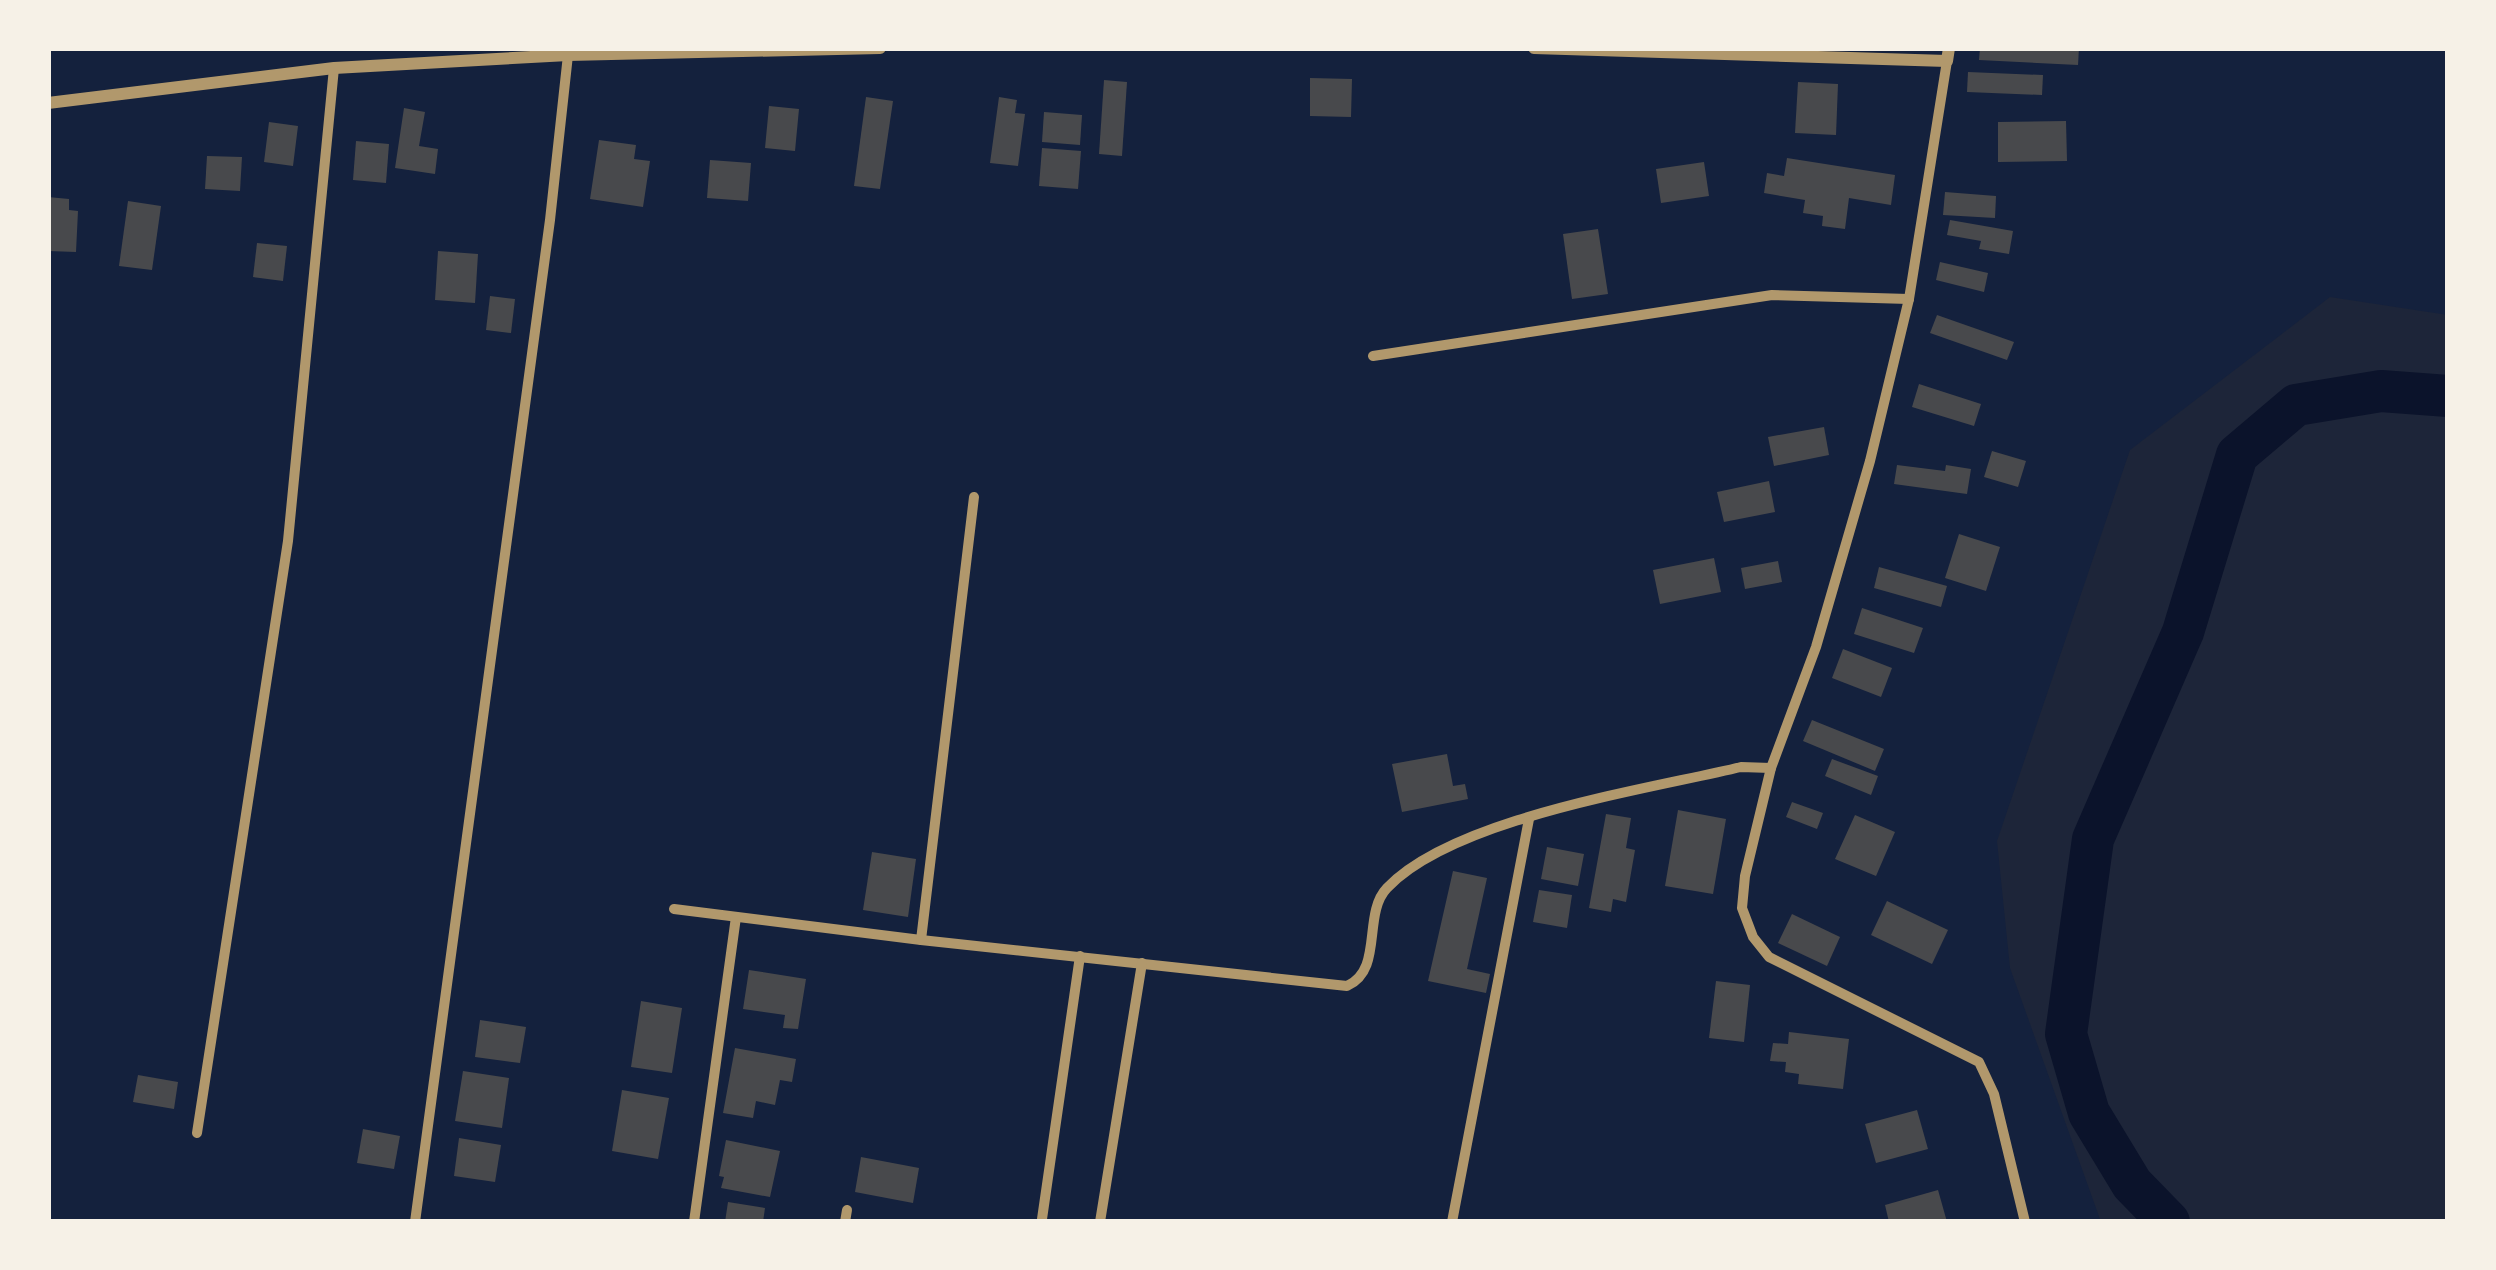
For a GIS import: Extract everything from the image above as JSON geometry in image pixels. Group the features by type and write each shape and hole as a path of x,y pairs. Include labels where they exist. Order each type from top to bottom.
{"street":[{"path":"48,104 334,68 490,54 880,48"},
{"path":"1534,48 1948,54 1909,299 1870,461 1816,647 1772,768 1745,876 1742,908 1753,937 1769,957 1979,1062 1994,1094 2025,1222"},
{"path":"415,1222 547,243 568,55"},
{"path":"197,1133 288,541 334,68"},
{"path":"1373,356 1772,295 1909,299"},
{"path":"921,940 974,497"},
{"path":"674,909 1347,986 1365,971 1384,890 1440,848 1529,819 1741,767 1772,768"},
{"path":"1452,1222 1529,819"},
{"path":"694,1222 736,917"},
{"path":"1042,1219 1080,956"},
{"path":"1100,1222 1142,963"}],"shaded area":[{"path":"2330,297 2448,315 2448,1222 2101,1222 2010,968 1997,841 2130,450"}],"building":[{"path":"1980,48 2079,48 2078,65 1979,60"},
{"path":"1968,72 2043,75 2042,95 1967,92"},
{"path":"1310,78 1352,79 1351,117 1310,116"},
{"path":"1104,80 1127,82 1122,156 1099,154"},
{"path":"1798,82 1838,84 1836,135 1795,133"},
{"path":"866,97 893,101 880,189 854,186"},
{"path":"999,97 1017,100 1015,113 1025,114 1018,166 990,163"},
{"path":"769,106 799,109 795,151 765,148"},
{"path":"404,108 425,112 419,146 438,149 435,174 395,168"},
{"path":"1044,112 1082,115 1080,145 1042,142"},
{"path":"2066,121 2067,161 1998,162 1998,122"},
{"path":"269,122 298,126 293,166 264,162"},
{"path":"599,140 636,145 634,159 650,161 643,207 590,199"},
{"path":"356,141 389,144 386,183 353,180"},
{"path":"1042,148 1081,151 1078,189 1039,186"},
{"path":"207,156 242,157 240,191 205,189"},
{"path":"1787,158 1895,175 1891,205 1849,198 1845,229 1822,226 1823,216 1803,213 1805,200 1764,193 1767,173 1784,176"},
{"path":"710,160 751,163 748,201 707,198"},
{"path":"1704,162 1709,196 1661,203 1656,169"},
{"path":"1945,192 1996,196 1995,218 1943,215"},
{"path":"48,197 69,199 69,210 78,211 76,252 48,251"},
{"path":"128,201 161,206 152,270 119,266"},
{"path":"1950,220 2013,231 2009,254 1979,249 1981,241 1947,235"},
{"path":"1598,229 1608,294 1572,299 1563,234"},
{"path":"257,243 287,246 283,281 253,277"},
{"path":"438,251 478,254 475,303 435,300"},
{"path":"1940,262 1988,273 1984,292 1936,280"},
{"path":"490,296 515,299 511,333 486,330"},
{"path":"1937,315 2014,342 2007,360 1930,333"},
{"path":"1919,384 1981,404 1974,426 1912,407"},
{"path":"1824,427 1829,455 1774,466 1768,437"},
{"path":"1992,451 2026,461 2018,487 1984,477"},
{"path":"1897,465 1971,469 1967,494 1894,484"},
{"path":"1769,481 1775,512 1724,522 1717,492"},
{"path":"1959,534 2000,547 1986,591 1945,578"},
{"path":"1714,558 1721,592 1660,604 1653,570"},
{"path":"1778,561 1782,582 1745,589 1741,568"},
{"path":"1879,567 1947,586 1941,607 1874,588"},
{"path":"1862,608 1923,628 1914,653 1854,634"},
{"path":"1843,649 1892,668 1881,697 1832,678"},
{"path":"1812,720 1884,749 1875,771 1803,741"},
{"path":"1447,754 1453,786 1465,784 1468,799 1402,812 1392,764"},
{"path":"1832,759 1878,776 1871,795 1825,776"},
{"path":"1792,802 1823,813 1817,829 1786,817"},
{"path":"1678,810 1726,819 1713,894 1665,886"},
{"path":"1606,814 1631,818 1626,848 1635,850 1626,902 1613,899 1611,912 1589,908"},
{"path":"1855,815 1895,832 1876,876 1835,859"},
{"path":"1547,847 1584,854 1578,886 1541,879"},
{"path":"872,852 916,859 908,917 863,910"},
{"path":"1453,871 1487,878 1467,969 1490,974 1486,993 1428,981"},
{"path":"1539,890 1572,895 1567,928 1533,922"},
{"path":"1887,901 1948,930 1932,964 1871,935"},
{"path":"1792,914 1840,937 1827,966 1778,943"},
{"path":"749,970 806,979 798,1029 783,1028 785,1015 743,1009"},
{"path":"1716,981 1750,985 1744,1042 1709,1038"},
{"path":"641,1001 682,1008 672,1073 631,1067"},
{"path":"480,1020 526,1027 520,1063 475,1057"},
{"path":"1789,1032 1849,1039 1843,1089 1798,1084 1799,1074 1785,1072 1786,1062 1770,1061 1773,1043 1788,1044"},
{"path":"735,1048 796,1059 792,1082 780,1080 775,1105 756,1101 753,1118 723,1113"},
{"path":"463,1071 509,1078 502,1128 455,1121"},
{"path":"138,1075 178,1082 174,1109 133,1102"},
{"path":"622,1090 669,1098 658,1159 612,1151"},
{"path":"1917,1110 1928,1149 1876,1163 1865,1124"},
{"path":"363,1129 400,1136 394,1169 357,1163"},
{"path":"459,1138 501,1145 495,1182 454,1176"},
{"path":"726,1140 780,1151 770,1197 721,1188"},
{"path":"861,1157 919,1168 913,1203 855,1192"},
{"path":"1938,1190 1947,1222 1889,1222 1885,1205"},
{"path":"728,1202 765,1208 763,1222 725,1222"}],"waterway":[{"path":"2169,1222 2132,1184 2089,1113 2066,1034 2093,839 2183,632 2237,455 2296,405 2381,391 2448,396"}]}
